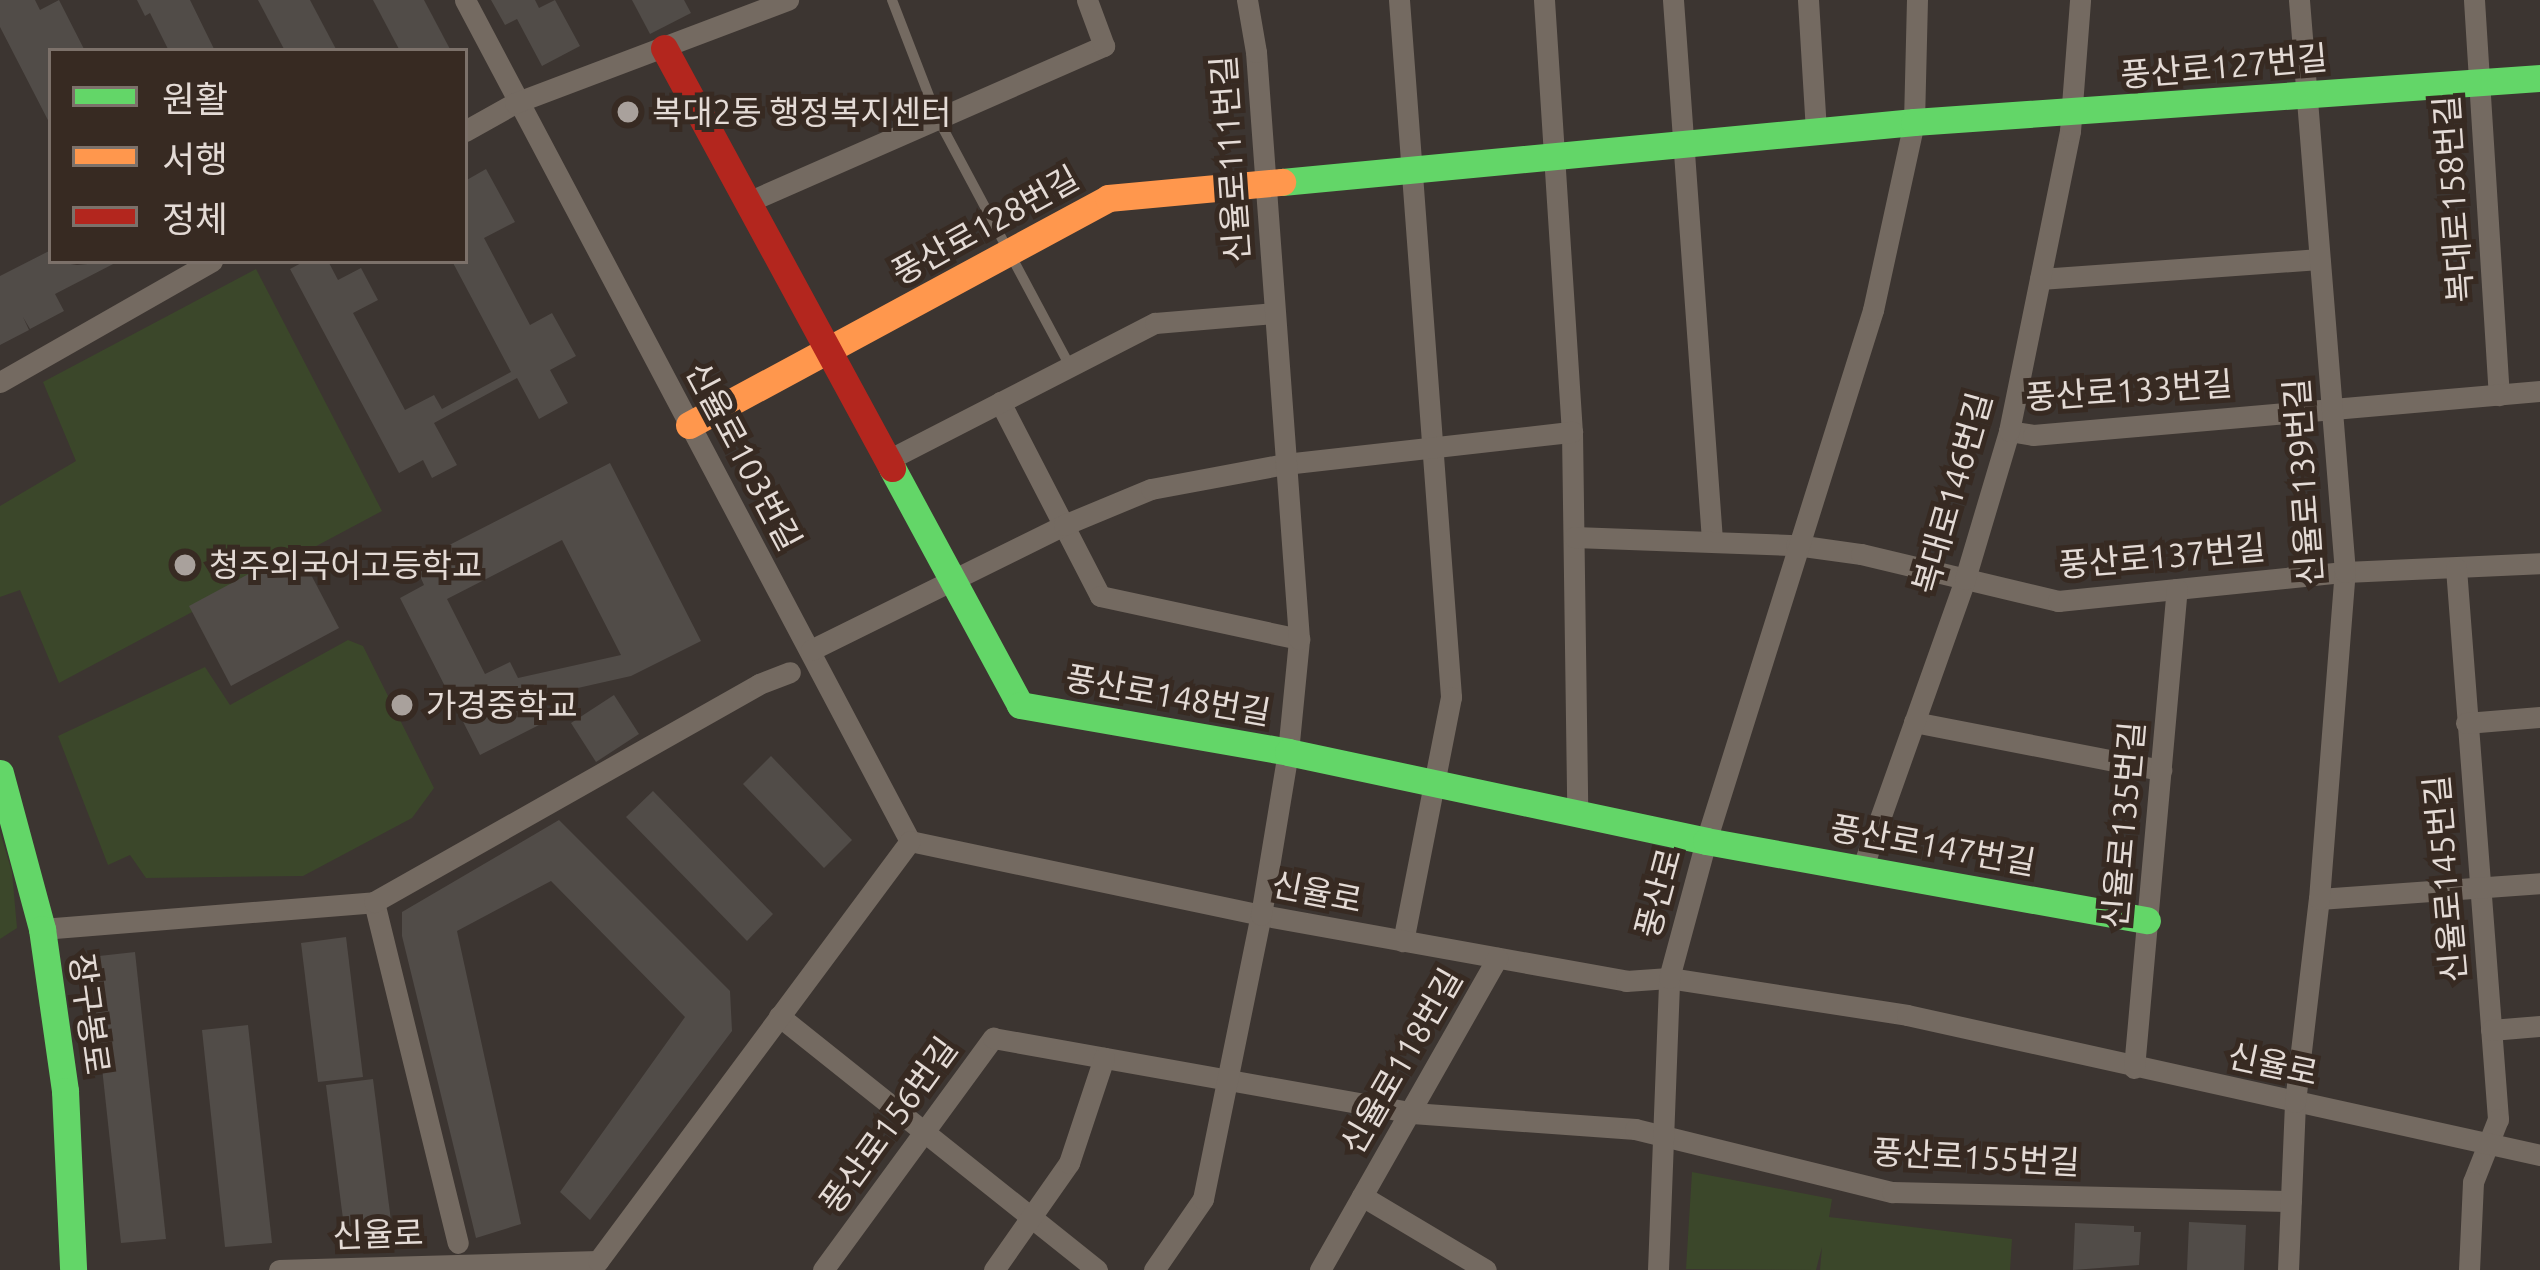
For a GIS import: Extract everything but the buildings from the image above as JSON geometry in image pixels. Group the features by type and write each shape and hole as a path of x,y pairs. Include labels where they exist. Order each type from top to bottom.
{"street":[{"name":"신율로103번길","path":"465,0 910,841"},
{"path":"468,129 520,101 788,0"},
{"path":"748,202 1104,46 1087,0"},
{"name":"신율로111번길","path":"1229,1080 1288,752 1299,639 1256,52 1247,0"},
{"path":"1399,0 1451,697 1403,941"},
{"path":"1544,0 1572,432 1577,813"},
{"path":"1673,0 1712,540"},
{"path":"1808,0 1816,132"},
{"name":"풍산로","path":"1658,1270 1669,978 1796,545 1873,310 1914,122 1917,0"},
{"name":"복대로146번길","path":"1862,869 1965,579 2009,431 2073,115 2080,0"},
{"name":"신율로139번길","path":"2288,1270 2295,1102 2319,899 2345,572 2299,0"},
{"name":"복대로158번길","path":"2474,0 2499,394"},
{"name":"풍산로148번길","path":"664,49 1019,705 1288,752 1706,841"},
{"name":"풍산로127번길","path":"1914,122 2073,115 2540,78"},
{"name":"풍산로128번길","path":"689,425 1108,198 1914,122"},
{"path":"2040,279 2319,259"},
{"path":"0,382 207,264"},
{"path":"887,460 1155,323 1274,313"},
{"name":"풍산로133번길","path":"2009,431 2033,435 2540,391"},
{"path":"1000,402 1100,596 1299,639"},
{"path":"811,650 1064,525 1151,489 1206,474 1572,432"},
{"path":"1574,537 1796,545"},
{"name":"풍산로137번길","path":"1796,545 2058,601 2345,572 2540,563"},
{"name":"신율로145번길","path":"2456,568 2498,1119 2492,1145 2473,1182 2468,1270"},
{"name":"신율로135번길","path":"2134,1068 2177,589"},
{"path":"42,929 374,902 759,684 790,673"},
{"path":"2467,723 2540,717"},
{"path":"1914,722 2161,770"},
{"name":"장구봉로","path":"0,773 42,929 65,1091 73,1270"},
{"name":"신율로","path":"279,1270 462,1259 603,1265 910,841 1261,916 1626,981 1669,978 1907,1016 2540,1155"},
{"name":"풍산로147번길","path":"1706,841 2147,920"},
{"path":"2319,899 2540,883"},
{"path":"374,902 462,1259"},
{"name":"신율로118번길","path":"1320,1270 1497,958"},
{"path":"779,1016 1097,1270"},
{"path":"2491,1030 2540,1026"},
{"name":"풍산로156번길","path":"823,1270 993,1038 1412,1113 1664,1135"},
{"path":"994,1270 1069,1163 1104,1058"},
{"path":"1154,1270 1204,1199 1229,1080"},
{"name":"풍산로155번길","path":"1664,1135 1892,1192 2291,1201"},
{"name":"신율로118번길","path":"1362,1196 1486,1270"}],"lane":[{"path":"892,0 938,119 1070,366"}],"green space":[{"path":"256,269 382,511 59,683 20,590 0,597 0,506 76,461 43,382"},
{"path":"348,640 363,646 434,788 412,818 303,876 146,878 130,855 108,865 58,736 205,667 230,705"},
{"path":"0,832 12,872 17,928 0,939"},
{"path":"1692,1172 1832,1199 1829,1217 2012,1239 2010,1270 1820,1270 1822,1247 1816,1270 1686,1269"}],"traffic: fast":[{"path":"1282,182 1914,122 2540,78"},
{"path":"892,468 1020,705 1288,752 1706,841 2147,920"},
{"path":"0,773 42,929 65,1091 73,1270"}],"traffic: slow":[{"path":"689,425 1108,198 1282,182"}],"traffic: jam":[{"path":"664,48 892,468"}],"place":[{"name":"복대2동 행정복지센터","path":"628,112"},
{"name":"청주외국어고등학교","path":"185,565"},
{"name":"가경중학교","path":"402,705"}]}
